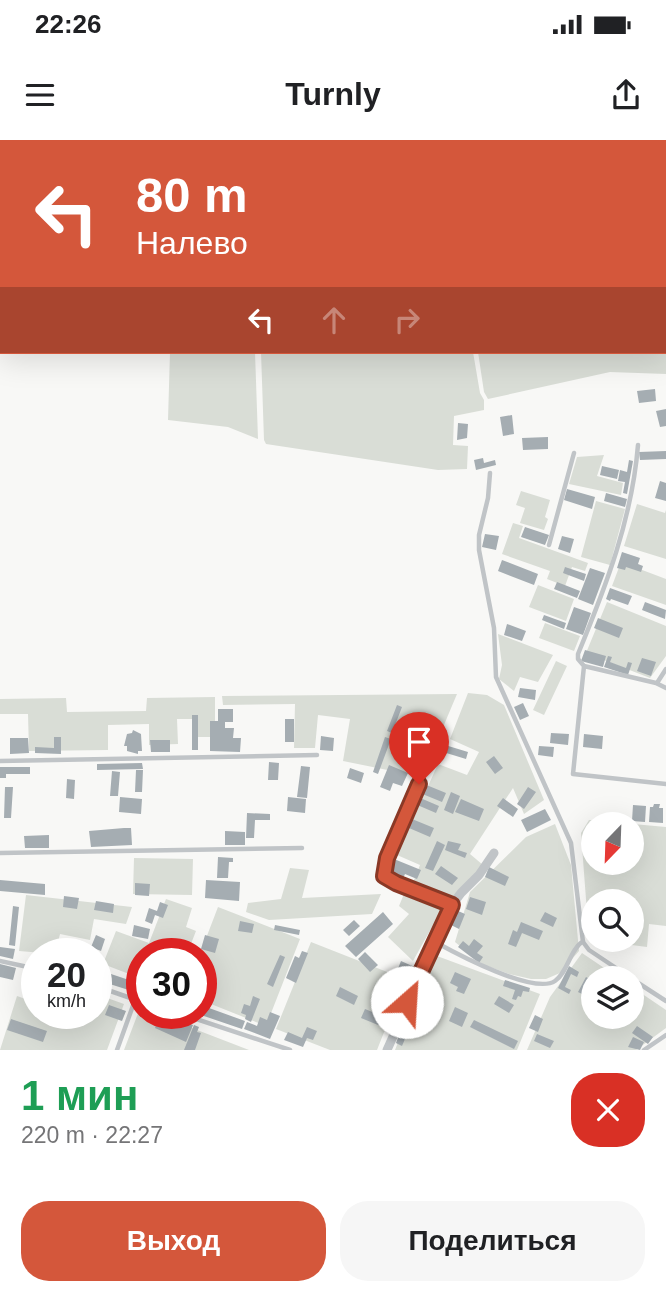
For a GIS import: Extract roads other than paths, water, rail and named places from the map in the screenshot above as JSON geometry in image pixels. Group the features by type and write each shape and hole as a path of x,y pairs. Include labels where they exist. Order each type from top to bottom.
{"street":[{"path":"387,1050 452,905 479,875 494,853"}],"lane":[{"path":"638,444 635,483 623,531 607,584 578,659 584,666 656,683 666,688"},
{"path":"549,545 574,453"},
{"path":"490,473 488,498 478,535 494,628 496,677 571,843 581,925"},
{"path":"584,666 573,774 666,784"},
{"path":"656,683 666,669"},
{"path":"0,761 317,755"},
{"path":"419,784 387,858 384,876 452,905"},
{"path":"0,853 302,848"},
{"path":"436,942 488,969 543,984 554,982 560,976 571,954 581,943"},
{"path":"592,952 612,966"},
{"path":"0,961 21,966"},
{"path":"644,987 666,1001"},
{"path":"117,1050 126,1025"},
{"path":"217,1026 290,1050"},
{"path":"644,1050 666,1035"}]}
